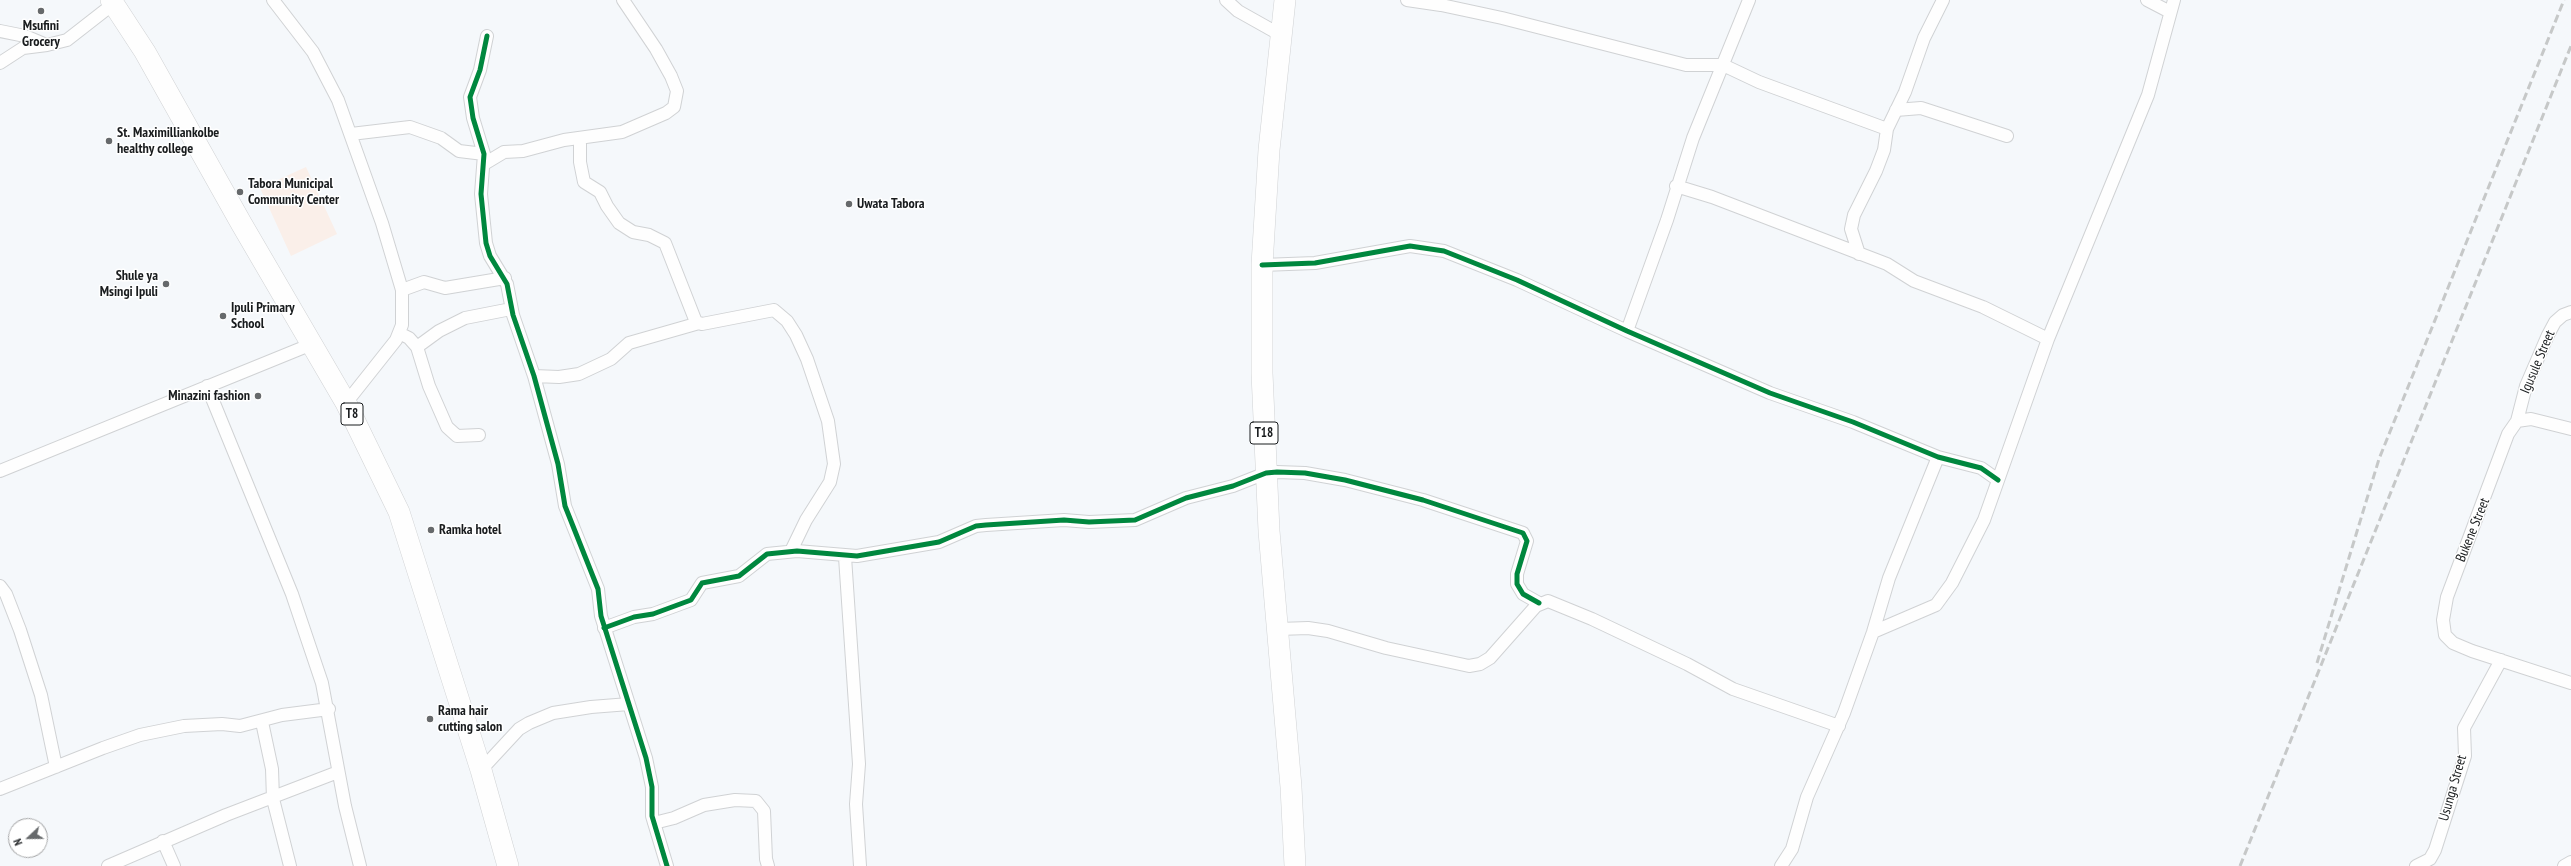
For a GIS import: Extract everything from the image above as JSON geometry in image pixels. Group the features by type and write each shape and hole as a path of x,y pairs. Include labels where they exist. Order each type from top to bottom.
{"highway":[{"name":"T18","path":"1285,0 1280,34 1262,265 1262,372 1266,473 1279,629 1295,866"},
{"name":"T8","path":"114,1 149,58 241,223 346,403 400,512 481,770 508,866"}],"street":[{"path":"273,0 313,52 338,100 351,134 402,290 402,326 393,347 346,403"},
{"path":"351,134 410,127 440,138 459,151 484,159 504,152 523,151 556,141 636,127 671,110 677,99 677,90 666,65 623,0"},
{"path":"1226,0 1238,11 1280,34"},
{"path":"1407,0 1442,2 1686,65 1723,65 1759,82 1887,129"},
{"path":"1627,331 1667,220 1676,186 1693,138 1749,0"},
{"path":"1859,254 1851,229 1854,215 1876,171 1884,150 1887,129 1924,38 1943,0"},
{"path":"2147,0 2170,12"},
{"path":"1873,632 1932,608 1940,600 1952,583 1984,520 2048,339 2148,95 2174,0"},
{"path":"0,63 23,48 47,45 67,40 114,1"},
{"path":"0,31 24,36 47,45"},
{"path":"487,36 480,70 470,96 473,118 484,159 481,194 486,243 492,259 505,278 511,309 534,376 558,464 565,506 597,585 599,608 604,628 629,704 650,776 654,823 667,866"},
{"path":"1896,110 1921,108 2007,136"},
{"path":"580,138 580,162 584,182 600,192 607,206 619,223 633,232 649,235 665,242 692,315 699,323"},
{"path":"1676,186 1712,197 1887,264 1914,281 1983,308 2048,339"},
{"path":"1262,265 1314,263 1410,246 1440,250 1517,280 1627,331 1770,393 1860,424 1938,457 1981,468 1998,480"},
{"path":"402,290 424,282 445,288 505,278"},
{"path":"417,347 439,330 465,318 511,309"},
{"path":"534,376 558,377 580,374 611,359 630,343 699,323 774,310 787,321 807,358 828,421 833,450 834,470 830,482 806,520 792,551"},
{"name":"Igusule Street","path":"2517,421 2526,386 2548,335 2555,322 2563,315 2571,312"},
{"path":"399,333 409,338 417,347 434,401 447,427 457,436 479,435"},
{"path":"0,471 312,344"},
{"path":"207,386 292,594 322,683 329,709 338,772 360,866"},
{"path":"2517,421 2531,419 2571,429"},
{"name":"Bukene Street","path":"2517,421 2508,434 2447,598 2443,620 2445,635 2453,643 2571,683"},
{"path":"1781,866 1792,849 1807,797 1839,726 1873,632 1889,578 1938,457"},
{"path":"1981,468 2004,462"},
{"path":"604,628 687,601 694,597 702,583 739,576 767,554 792,551 845,556 939,542 972,528 986,525 1064,520 1088,522 1135,520 1186,498 1233,486 1266,473 1305,473 1345,480 1423,500 1523,533 1527,542 1518,574 1517,584 1523,594 1539,603 1553,602 1687,664 1733,688 1839,726"},
{"path":"845,556 859,764 856,804 860,866"},
{"path":"0,586 6,594 20,630 39,688 56,767"},
{"path":"1279,629 1308,628 1328,630 1386,648 1469,666 1480,664 1490,658 1505,638 1539,603"},
{"name":"Usunga Street","path":"2416,866 2430,859 2435,850 2465,756 2464,728 2501,660"},
{"path":"481,770 519,729 529,723 553,713 591,706 629,704"},
{"path":"0,789 123,740 162,730 184,726 222,724 240,726 262,722 289,713 329,709"},
{"path":"262,722 272,769 273,799 290,866"},
{"path":"108,866 163,842 338,772"},
{"path":"654,823 674,818 704,805 734,800 756,801 764,811 766,858 768,866"},
{"path":"163,842 174,866"},
{"path":"2564,866 2571,862"}],"shaded area":[{"path":"306,167 337,234 291,256 260,188"}],"railway":[{"path":"2317,663 2379,459 2564,0"},
{"path":"2240,866 2571,46"}],"cycle path":[{"path":"487,36 480,70 470,97 473,118 484,154 481,194 486,243 490,256 507,284 513,315 534,376 558,464 565,506 598,589 601,616 646,758 652,787 652,816 667,866"},
{"path":"1262,265 1315,263 1410,246 1444,251 1517,280 1627,331 1770,393 1853,422 1938,457 1981,468 1998,480"},
{"path":"604,628 634,617 653,614 691,600 702,583 739,576 767,554 797,551 857,556 939,542 976,526 1064,520 1089,522 1135,520 1186,498 1233,486 1266,473 1277,472 1305,473 1345,480 1423,500 1523,533 1527,541 1517,574 1517,584 1523,594 1539,603"}],"place":[{"name":"Msufini Grocery","path":"41,11"},
{"name":"St. Maximilliankolbe healthy college","path":"109,141"},
{"name":"Tabora Municipal Community Center","path":"240,192"},
{"name":"Uwata Tabora","path":"849,204"},
{"name":"Shule ya Msingi Ipuli","path":"166,284"},
{"name":"Ipuli Primary School","path":"223,316"},
{"name":"Minazini fashion","path":"258,396"},
{"name":"Ramka hotel","path":"431,530"},
{"name":"Rama hair cutting salon","path":"430,719"}]}
